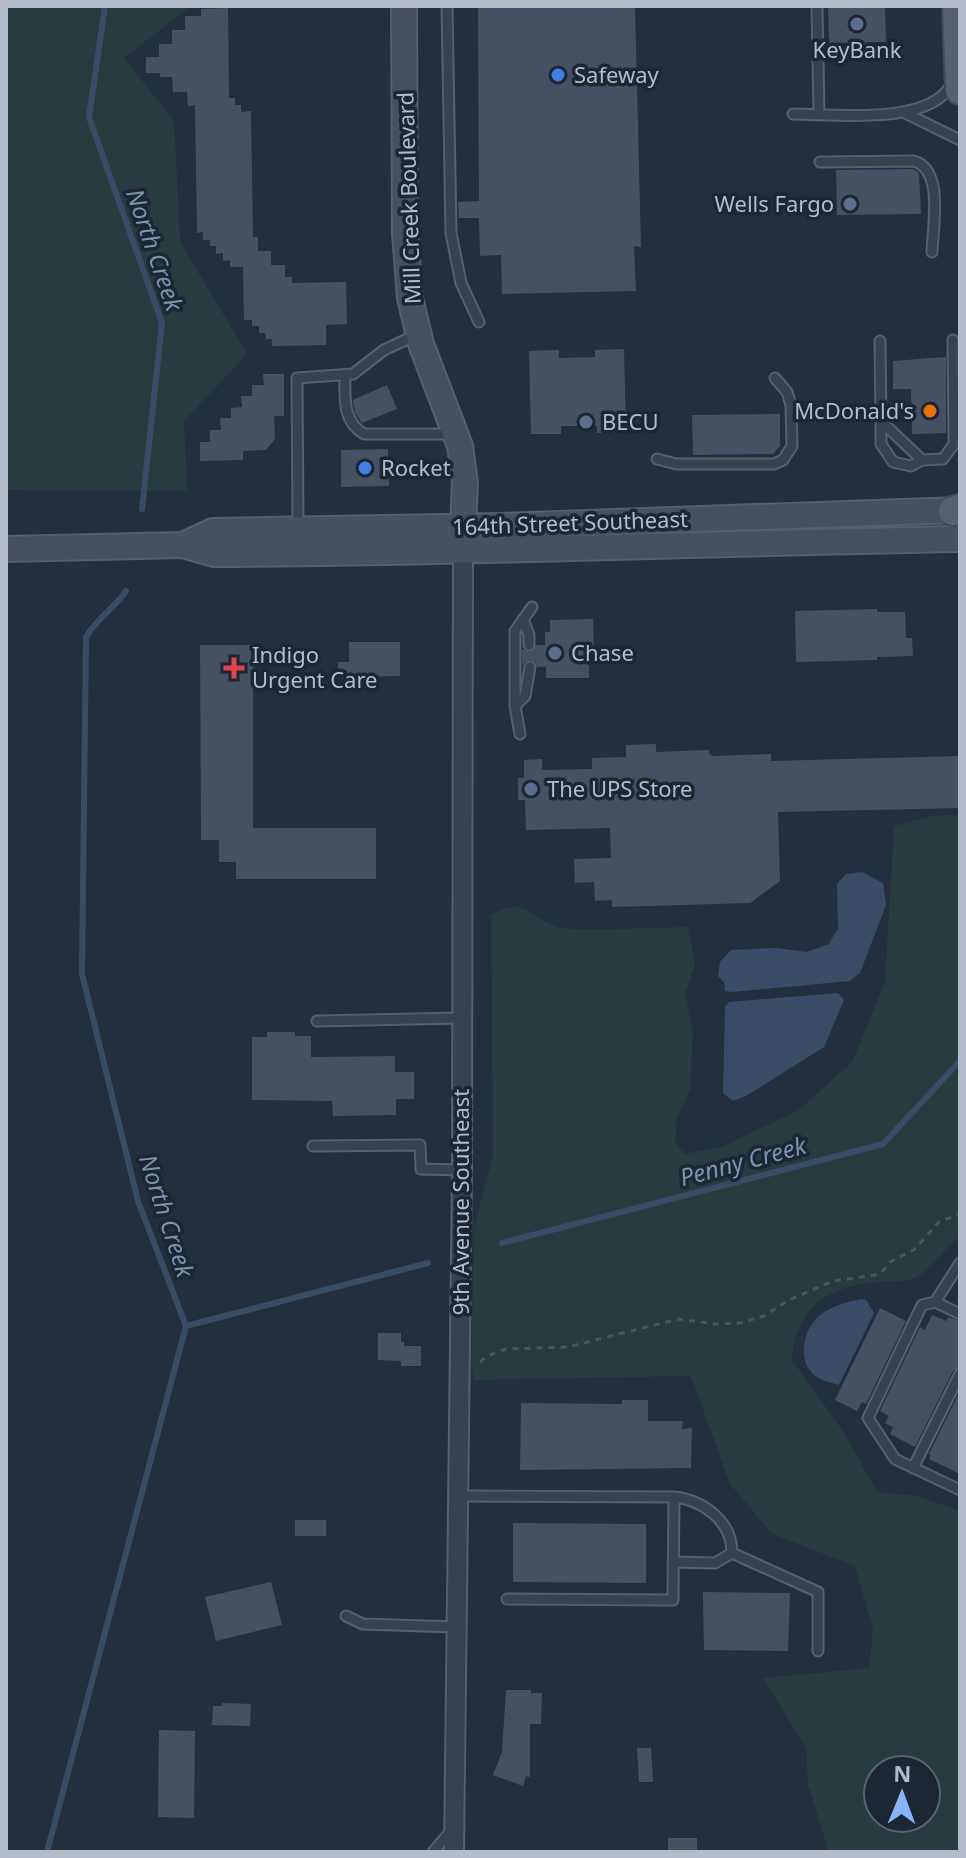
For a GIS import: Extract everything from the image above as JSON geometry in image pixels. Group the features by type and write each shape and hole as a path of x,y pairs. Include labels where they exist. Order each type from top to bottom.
{"main road":[{"name":"Mill Creek Boulevard","path":"404,6 405,233 410,298 418,334 462,454 465,483 463,526"},
{"path":"957,6 960,90"},
{"name":"164th Street Southeast","path":"183,545 213,531 958,510"},
{"name":"164th Street Southeast","path":"6,549 183,545 214,554 462,552 960,539"}],"street":[{"name":"9th Avenue Southeast","path":"454,1852 462,1170 463,526"}],"lane":[{"path":"447,6 451,233 461,283 479,322"},
{"path":"817,6 819,114"},
{"path":"793,114 905,113 919,110 946,95 958,71 958,62"},
{"path":"905,113 960,140"},
{"path":"820,162 922,163 932,176 932,252"},
{"path":"298,530 297,378 353,374 384,350 418,334"},
{"path":"880,341 881,444 893,462 911,466 922,460 943,459 954,444 953,340"},
{"path":"345,375 345,407 353,428 364,434 455,434"},
{"path":"657,459 676,464 774,464 783,460 792,446 791,405 787,392 775,378"},
{"path":"881,421 922,460"},
{"path":"520,734 515,706 515,631 532,607"},
{"path":"523,619 529,645"},
{"path":"515,706 525,696 530,667"},
{"path":"317,1021 462,1018"},
{"path":"313,1146 420,1145 421,1169 462,1170"},
{"path":"935,1302 960,1263"},
{"path":"960,1314 935,1302 922,1305 868,1418 895,1459 960,1490"},
{"path":"913,1468 960,1374"},
{"path":"457,1496 674,1497 707,1507 730,1534 732,1553"},
{"path":"507,1599 673,1600 674,1497"},
{"path":"673,1562 715,1563 732,1553"},
{"path":"732,1553 818,1592 818,1651"},
{"path":"346,1616 363,1624 455,1627"},
{"path":"433,1852 454,1828"}],"path":[{"path":"459,1375 487,1356 506,1349 568,1347 678,1319 716,1324 740,1323 764,1316 789,1300 833,1281 875,1275 890,1262 915,1249 939,1222 960,1214"}],"green space":[{"path":"6,6 191,6 124,58 174,121 180,242 247,354 184,421 187,491 6,490"},
{"path":"960,815 960,1235 915,1278 844,1289 818,1303 800,1326 792,1360 845,1434 877,1492 916,1496 960,1511 960,1852 829,1852 808,1785 806,1748 763,1678 869,1668 873,1629 855,1566 772,1534 730,1484 691,1376 474,1380 471,1361 474,1228 493,1155 491,915 514,907 531,912 557,927 569,929 688,927 695,965 685,994 693,1034 690,1090 677,1118 675,1143 685,1154 724,1146 799,1110 852,1062 885,982 894,826 932,816"}],"water":[{"path":"862,872 883,883 886,905 860,973 850,981 725,991 724,982 718,976 720,962 731,950 776,948 807,952 829,944 838,928 837,884 846,874"},
{"path":"838,993 844,1000 824,1047 746,1096 733,1101 723,1093 725,1007 729,1002"},
{"path":"866,1300 874,1313 839,1385 820,1379 811,1372 804,1358 810,1327 830,1309"}],"building":[{"name":"Safeway","path":"478,6 635,6 641,247 634,246 636,291 502,294 501,255 480,256 479,218 459,218 458,202 479,201"},
{"name":"KeyBank","path":"828,6 885,6 886,42 829,43"},
{"path":"228,8 229,98 235,98 235,105 241,105 241,112 251,111 253,237 258,237 258,251 271,251 271,265 285,265 285,277 292,277 292,283 346,282 347,324 326,325 326,345 272,346 272,339 266,339 265,333 259,333 259,326 252,326 252,320 244,320 243,267 230,267 230,260 223,261 223,253 216,254 216,246 210,246 210,240 203,240 203,232 197,233 195,105 188,106 187,92 173,92 172,77 146,73 146,57 159,57 159,44 172,44 172,30 185,30 185,16 201,16 201,9"},
{"path":"913,169 919,173 921,214 837,215 836,170"},
{"path":"624,349 626,432 597,433 597,426 561,426 561,434 531,434 529,351 559,350 559,358 595,357 595,350"},
{"name":"McDonald's","path":"946,357 946,433 912,434 911,389 893,389 893,361"},
{"path":"263,374 284,374 284,416 274,416 275,439 266,450 243,451 243,460 200,461 200,442 210,442 210,430 221,430 220,418 231,418 231,408 242,407 241,396 252,396 252,385 264,385"},
{"path":"387,385 397,409 362,423 355,413 353,400"},
{"path":"780,414 780,446 773,454 693,455 692,415"},
{"name":"Rocket","path":"388,449 389,486 341,487 341,450"},
{"path":"877,609 877,612 905,612 906,638 912,638 913,656 796,662 795,611"},
{"name":"Chase","path":"593,619 594,661 589,664 589,678 546,678 546,667 537,667 530,660 522,666 522,649 530,652 536,645 545,645 545,632 550,632 550,620"},
{"path":"349,642 400,642 400,676 338,677 338,662 349,662"},
{"path":"200,645 253,645 253,828 376,828 376,879 236,879 236,862 219,862 219,840 201,840"},
{"path":"656,744 656,752 709,750 709,754 714,756 771,754 771,761 960,756 960,808 778,812 780,881 750,903 612,907 612,900 595,901 594,882 575,883 574,859 611,858 610,828 526,830 525,800 518,800 518,778 524,778 524,760 542,759 542,770 592,769 592,758 626,757 626,745"},
{"path":"267,1032 295,1032 295,1036 311,1036 311,1057 395,1056 395,1072 414,1072 414,1099 396,1099 396,1115 333,1116 332,1101 252,1100 252,1037 267,1037"},
{"path":"880,1308 906,1321 866,1404 862,1402 857,1411 835,1400"},
{"path":"932,1315 946,1321 948,1317 960,1321 960,1367 953,1371 915,1447 890,1434 893,1427 885,1423 889,1416 880,1411 920,1327 925,1330"},
{"path":"378,1333 401,1333 404,1346 421,1346 421,1366 401,1366 401,1361 378,1360"},
{"path":"960,1391 960,1474 929,1459 929,1454"},
{"path":"622,1400 648,1400 648,1421 683,1421 682,1429 692,1428 691,1468 520,1470 521,1403 622,1404"},
{"path":"295,1520 326,1520 326,1536 295,1536"},
{"path":"513,1523 646,1524 646,1583 513,1582"},
{"path":"271,1582 282,1625 216,1641 205,1597"},
{"path":"703,1592 790,1593 788,1651 704,1650"},
{"path":"506,1690 542,1693 541,1724 530,1724 530,1777 526,1776 523,1786 493,1775 502,1752"},
{"path":"222,1703 251,1704 250,1726 212,1725 213,1706 222,1706"},
{"path":"159,1730 195,1731 194,1818 158,1817"},
{"path":"637,1748 651,1748 653,1782 639,1782"},
{"path":"668,1838 697,1838 697,1852 668,1852"}],"waterway":[{"name":"North Creek","path":"105,6 89,117 162,323 142,509"},
{"name":"North Creek","path":"47,1852 186,1326 138,1201 82,974 86,637 126,591"},
{"name":"Penny Creek","path":"502,1243 883,1144 960,1061"},
{"name":"Penny Creek","path":"186,1326 428,1263"}],"place":[{"name":"KeyBank","path":"857,24"},
{"name":"Safeway","path":"558,75"},
{"name":"Wells Fargo","path":"850,204"},
{"name":"McDonald's","path":"930,411"},
{"name":"BECU","path":"586,422"},
{"name":"Rocket","path":"365,468"},
{"name":"Chase","path":"555,653"},
{"name":"Indigo Urgent Care","path":"234,668"},
{"name":"The UPS Store","path":"531,789"}]}
